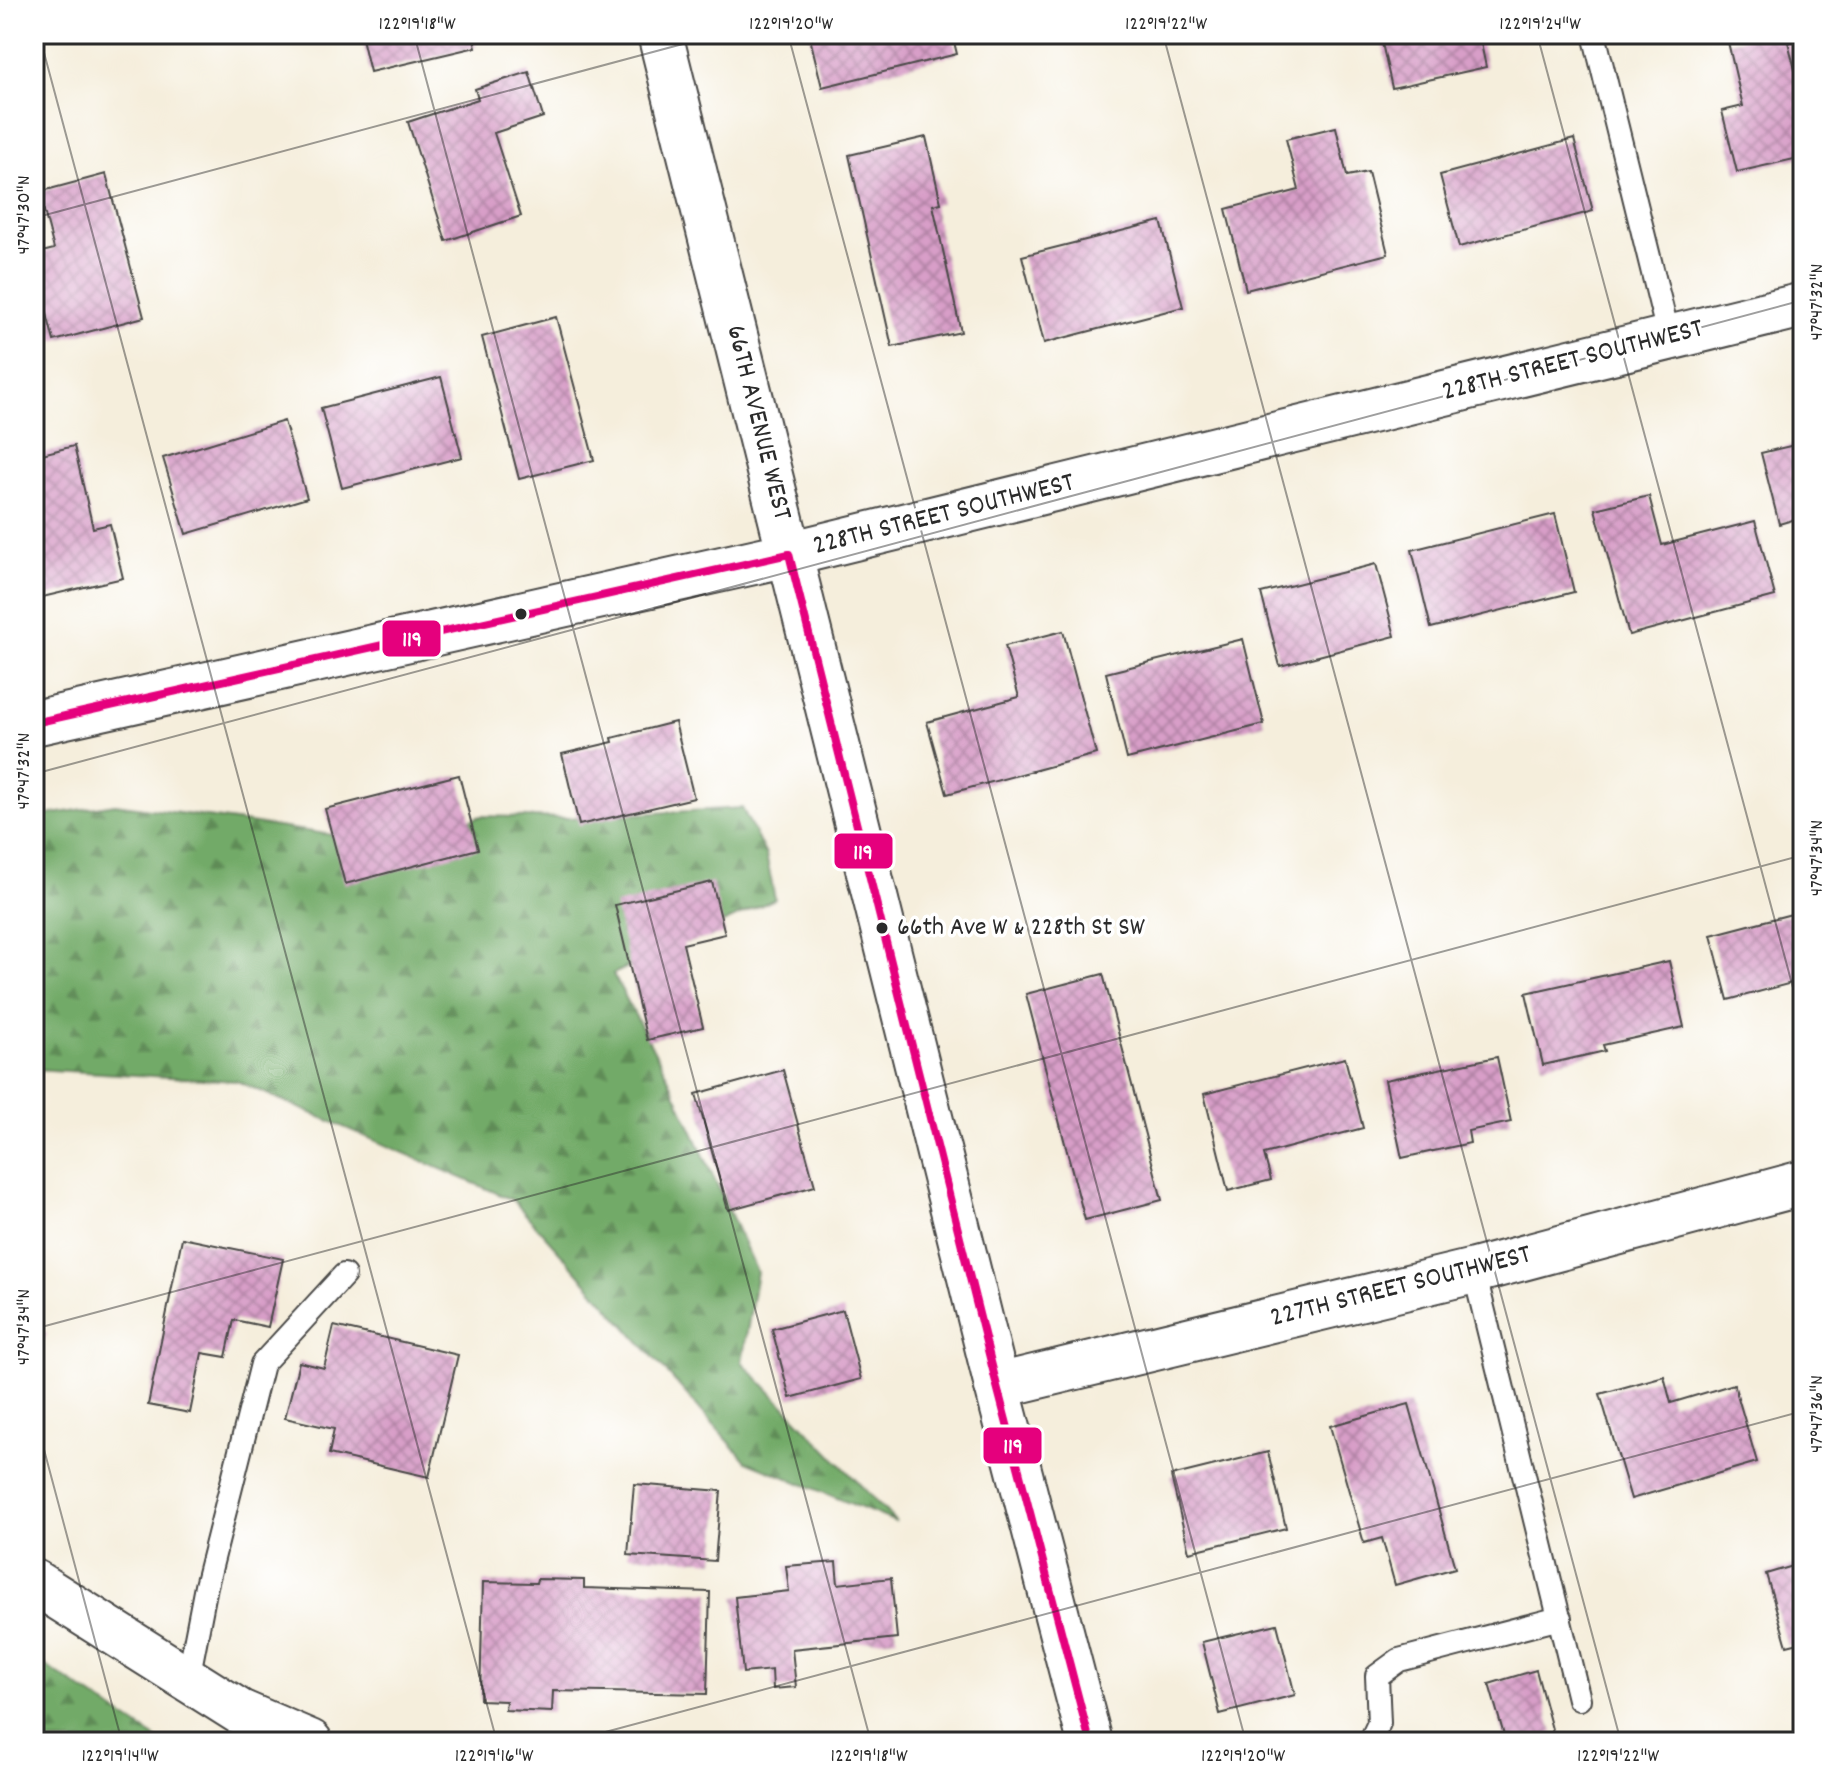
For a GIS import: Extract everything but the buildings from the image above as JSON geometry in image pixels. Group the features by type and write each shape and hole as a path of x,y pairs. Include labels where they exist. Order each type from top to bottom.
{"street":[{"name":"66TH AVENUE WEST","path":"660,34 997,1386 1090,1742"},
{"name":"228TH STREET SOUTHWEST","path":"34,723 789,554 1803,305"},
{"name":"227TH STREET SOUTHWEST","path":"997,1386 1474,1271 1803,1183"},
{"path":"34,1582 240,1712 310,1742"}],"lane":[{"path":"1594,34 1669,338"},
{"path":"1474,1271 1579,1699"},
{"path":"188,1679 206,1586 262,1364 344,1275"},
{"path":"1370,1742 1379,1723 1377,1676 1399,1660 1560,1618"}],"green space":[{"path":"115,804 404,845 481,816 566,818 742,808 766,855 775,899 613,974 666,1073 757,1272 742,1362 896,1522 746,1461 513,1200 237,1081 34,1069 34,817"},
{"path":"34,1658 159,1740 158,1742 34,1742"}],"transit line":[{"name":"119","path":"789,554 997,1386 1090,1742"},
{"name":"119","path":"34,723 789,554"}],"place":[{"name":"66th Ave W & 228th St SW","path":"882,928"}]}
